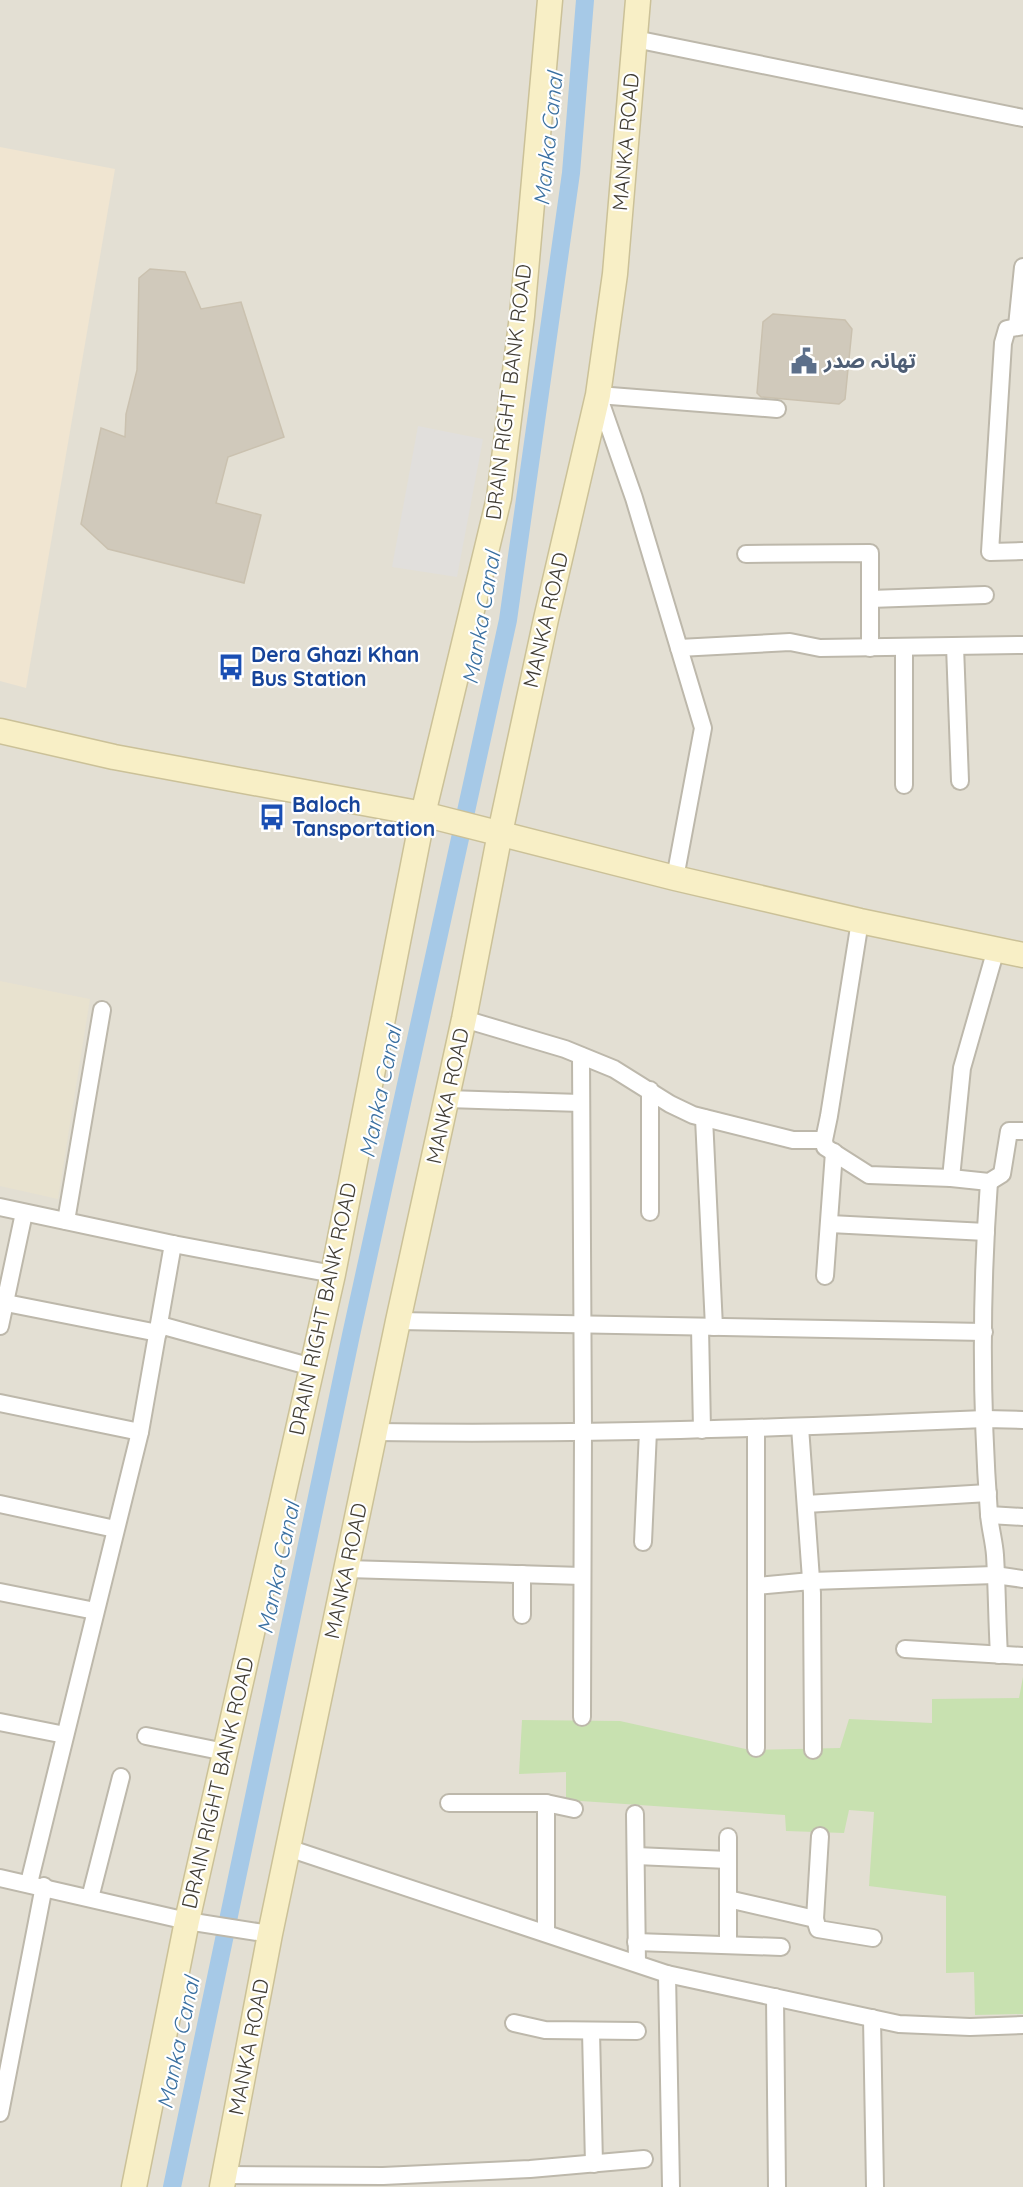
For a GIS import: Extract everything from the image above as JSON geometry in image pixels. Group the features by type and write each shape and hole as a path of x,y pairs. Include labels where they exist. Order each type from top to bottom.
{"main road":[{"name":"DRAIN RIGHT BANK ROAD","path":"134,2187 187,1921 333,1274 423,814 499,498 522,316 550,0"},
{"name":"MANKA ROAD","path":"224,2181 270,1934 464,1018 500,833 546,619 598,395 615,274 638,0"},
{"path":"0,731 114,757 423,814 675,878 860,921 1023,955"}],"street":[{"path":"635,39 1023,118"},
{"path":"1023,267 1020,326 1007,329 1003,343 990,552 1023,551"},
{"path":"675,878 703,728 634,498 598,395 777,409"},
{"path":"746,554 870,553 870,648"},
{"path":"870,599 985,595"},
{"path":"679,648 790,642 820,648 1023,645"},
{"path":"955,646 960,782"},
{"path":"904,647 904,785"},
{"path":"825,1276 830,1224 829,1116 860,921"},
{"path":"951,1178 962,1068 996,949"},
{"path":"66,1221 102,1010"},
{"path":"464,1018 614,1069 670,1104 704,1118 793,1140 829,1146 869,1175 989,1182 1002,1174 1009,1131 1023,1131"},
{"path":"581,1056 582,1717"},
{"path":"650,1090 650,1212"},
{"path":"447,1099 581,1103"},
{"path":"702,1430 707,1327 704,1118"},
{"path":"989,1182 984,1332 985,1419 989,1515 995,1555 999,1654"},
{"path":"0,1207 172,1244 333,1274"},
{"path":"0,1326 24,1212"},
{"path":"830,1224 986,1232"},
{"path":"0,2113 36,1885 65,1735 140,1432 172,1244"},
{"path":"6,1304 159,1329 312,1367"},
{"path":"398,1322 984,1332"},
{"path":"0,1403 140,1432"},
{"path":"375,1432 648,1431 756,1429 985,1419 1023,1420"},
{"path":"800,1427 811,1581 813,1750"},
{"path":"756,1429 756,1748"},
{"path":"643,1542 648,1431"},
{"path":"806,1504 988,1493"},
{"path":"0,1504 115,1529"},
{"path":"989,1515 1023,1517"},
{"path":"347,1569 582,1576"},
{"path":"522,1574 522,1615"},
{"path":"756,1586 811,1581 995,1575 1023,1579"},
{"path":"0,1592 95,1611"},
{"path":"905,1649 1023,1656"},
{"path":"0,1722 65,1735"},
{"path":"146,1736 225,1752"},
{"path":"90,1898 121,1778"},
{"path":"449,1803 546,1803 574,1809"},
{"path":"546,1803 546,1933"},
{"path":"635,1814 637,1963"},
{"path":"820,1836 815,1919 818,1929 873,1938"},
{"path":"728,1837 728,1945"},
{"path":"288,1848 667,1974 899,2024 970,2027 1023,2025"},
{"path":"636,1856 728,1860"},
{"path":"0,1878 187,1921 270,1934"},
{"path":"728,1899 815,1919"},
{"path":"636,1942 780,1947"},
{"path":"667,1974 671,2187"},
{"path":"775,1997 777,2187"},
{"path":"872,2018 875,2187"},
{"path":"514,2023 545,2030 637,2031"},
{"path":"591,2031 594,2164"},
{"path":"224,2181 383,2176 644,2159"}],"shaded area":[{"path":"0,0 1023,0 1023,2187 0,2187"},
{"path":"0,147 115,169 26,688 0,681"},
{"path":"418,426 483,439 457,577 392,567"},
{"path":"0,981 90,999 58,1199 0,1186"}],"green space":[{"path":"1023,1677 1023,2014 975,2015 974,1972 946,1973 946,1896 869,1886 874,1812 849,1810 844,1833 786,1831 785,1815 566,1800 566,1772 519,1774 522,1720 620,1721 750,1750 840,1748 849,1719 932,1723 932,1699 1019,1698"}],"building":[{"path":"150,269 185,272 201,309 241,302 284,437 228,457 216,503 261,515 244,583 108,549 81,524 101,428 125,437 126,414 137,370 139,278"},
{"name":"تھانہ صدر","path":"773,314 845,320 852,329 845,399 839,404 761,397 757,393 763,322"}],"waterway":[{"name":"Manka Canal","path":"172,2187 351,1335 508,620 571,173 585,0"}],"place":[{"name":"تھانہ صدر","path":"804,361"},
{"name":"Dera Ghazi Khan Bus Station","path":"231,667"},
{"name":"Baloch Tansportation","path":"272,817"}]}
